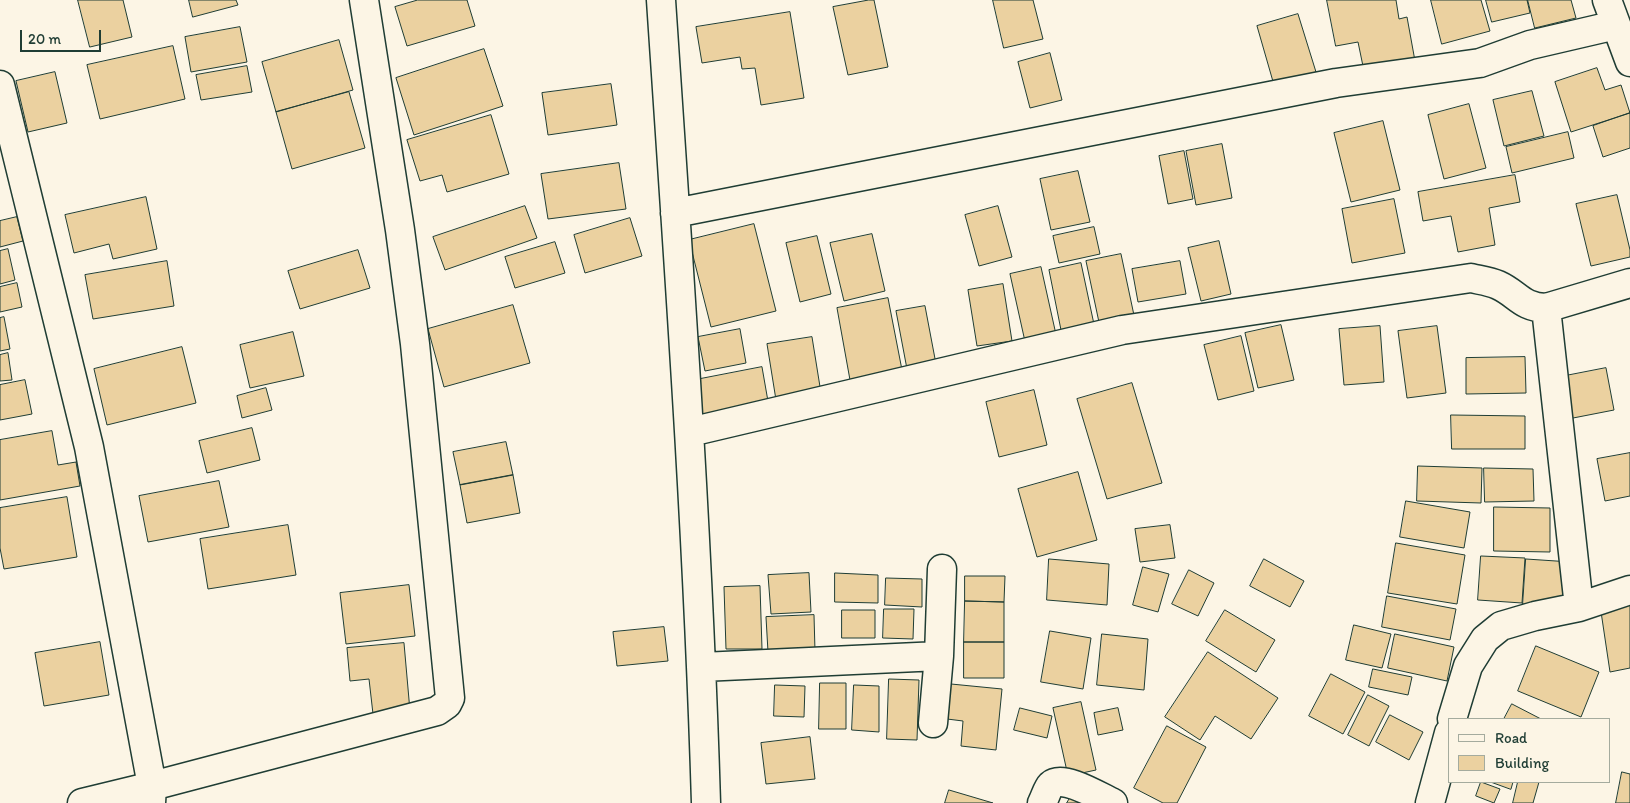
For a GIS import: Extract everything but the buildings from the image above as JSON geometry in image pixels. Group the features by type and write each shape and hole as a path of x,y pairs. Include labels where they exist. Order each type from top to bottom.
{"street":[{"path":"82,803 151,795 437,711 447,704 450,698 415,344 400,230 364,0"},
{"path":"661,0 690,432 702,667 706,803"},
{"path":"675,213 1336,83 1480,64 1612,12 1630,62"},
{"path":"0,85 89,447 151,795"},
{"path":"690,432 1122,330 1471,278 1497,284 1526,304 1546,308 1630,283"},
{"path":"1546,308 1579,607"},
{"path":"933,723 939,656 942,569"},
{"path":"1452,718 1468,666 1485,640 1501,626 1535,616 1579,607 1630,590"},
{"path":"702,667 939,656"},
{"path":"1430,803 1448,737"},
{"path":"1042,803 1050,786 1058,782 1073,784 1113,803"}]}
